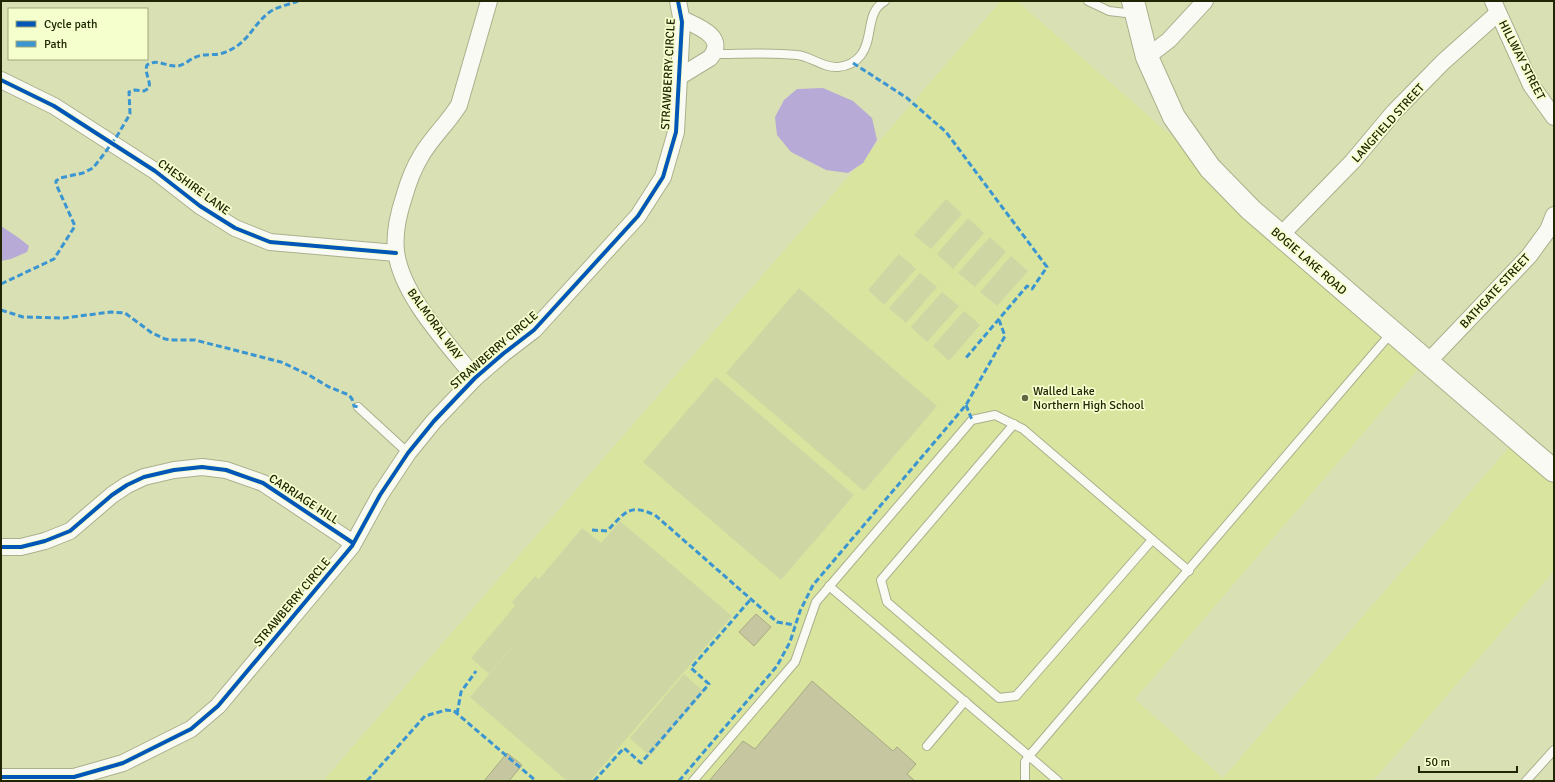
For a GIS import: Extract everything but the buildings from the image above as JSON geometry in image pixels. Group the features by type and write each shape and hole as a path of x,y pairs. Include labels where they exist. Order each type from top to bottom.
{"main road":[{"name":"BOGIE LAKE ROAD","path":"1134,8 1147,57 1174,117 1210,168 1251,210 1280,236 1554,471"}],"street":[{"name":"BALMORAL WAY","path":"475,378 444,340 413,298 402,274 396,253 397,217 411,176 422,155 451,119 459,105 489,1"},
{"name":"STRAWBERRY CIRCLE","path":"1,777 74,777 123,763 191,729 218,706 352,546 380,495 408,453 439,415 475,378 504,352 534,330 638,216 663,177 676,132 682,19 678,1"},
{"path":"1147,57 1169,40 1206,1"},
{"name":"HILLWAY STREET","path":"1496,7 1531,85 1554,117"},
{"name":"LANGFIELD STREET","path":"1280,236 1353,161 1399,107 1496,7"},
{"name":"STRAWBERRY CIRCLE","path":"679,77 714,54 715,42 713,37 703,30 682,19"},
{"name":"CHESHIRE LANE","path":"1,80 54,106 156,171 200,206 235,228 270,242 396,253"},
{"name":"BATHGATE STREET","path":"1428,362 1528,256 1548,230 1554,215"},
{"name":"CARRIAGE HILL","path":"1,547 21,547 46,541 70,531 112,495 127,485 144,477 174,470 202,467 226,470 263,483 353,543"}],"lane":[{"path":"714,54 798,55 836,67 853,63 861,56 867,46 871,17 878,4 885,1"},
{"path":"1088,1 1097,4 1109,12 1134,8"},
{"path":"1025,781 1025,762 1029,756 1189,571 1392,332"},
{"path":"358,407 408,453"},
{"path":"693,781 795,662 816,602 972,420 995,415 1022,429 1189,571"},
{"path":"1014,424 881,580 887,602 999,698 1016,696 1152,540"},
{"path":"829,586 1058,781"},
{"path":"927,746 964,701"},
{"path":"1531,779 1554,750"}],"shaded area":[{"name":"Walled Lake Northern High School","path":"1001,1 1017,1 1427,359 1135,699 1223,778 1518,437 1554,469 1554,571 1373,781 323,781"},
{"path":"823,88 853,101 872,118 877,140 863,163 848,173 826,170 791,152 777,135 775,117 784,100 797,89"},
{"path":"946,199 962,214 931,249 914,235"},
{"path":"968,218 984,233 953,269 937,254"},
{"path":"1,226 29,246 27,252 11,259 1,261"},
{"path":"990,237 1006,252 975,287 958,273"},
{"path":"899,254 916,269 884,305 868,290"},
{"path":"1011,256 1028,271 997,306 980,292"},
{"path":"920,273 937,287 906,323 889,308"},
{"path":"799,288 937,406 864,491 726,373"},
{"path":"942,292 959,306 927,342 911,327"},
{"path":"964,311 980,325 949,361 933,346"},
{"path":"716,377 854,495 781,580 643,462"},
{"path":"620,521 732,616 590,781 567,781 470,697 538,617 489,674 471,658 515,606 512,602 535,576 539,579 582,528 601,543"},
{"path":"684,674 704,692 650,756 630,738"}],"marked path":[{"path":"1,284 54,259 75,226 56,181 60,178 83,173 93,168 104,154 130,114 129,92 135,90 144,91 149,88 146,71 147,65 155,62 179,66 199,56 223,53 243,41 267,14 278,8 298,1"},
{"path":"853,63 907,98 946,132 1047,267 1032,289 1027,286 965,359"},
{"path":"1,310 23,317 64,318 111,312 125,313 152,333 165,339 195,340 281,362 307,374 329,387 349,395 354,406 358,407"},
{"path":"679,781 777,666 790,642 800,611 813,585 966,405 1005,336 999,320"},
{"path":"966,405 972,420"},
{"path":"592,530 607,531 623,515 633,510 639,510 655,515 777,622 795,625"},
{"path":"594,781 624,748 641,763 709,684 691,668 751,599"},
{"path":"457,714 461,692 476,671"},
{"path":"367,781 425,716 446,710 454,711 536,781"}],"cycle path":[{"path":"1,777 74,777 123,763 191,729 218,706 352,546 380,495 408,453 434,421 475,378 534,330 638,216 663,177 676,132 682,22 678,1"},
{"path":"1,80 54,106 155,171 200,206 235,228 270,242 396,253"},
{"path":"1,547 21,547 45,541 70,531 112,495 127,485 144,477 174,470 202,467 226,470 263,483 353,543"}],"place":[{"name":"Walled Lake Northern High School","path":"1025,398"}]}
